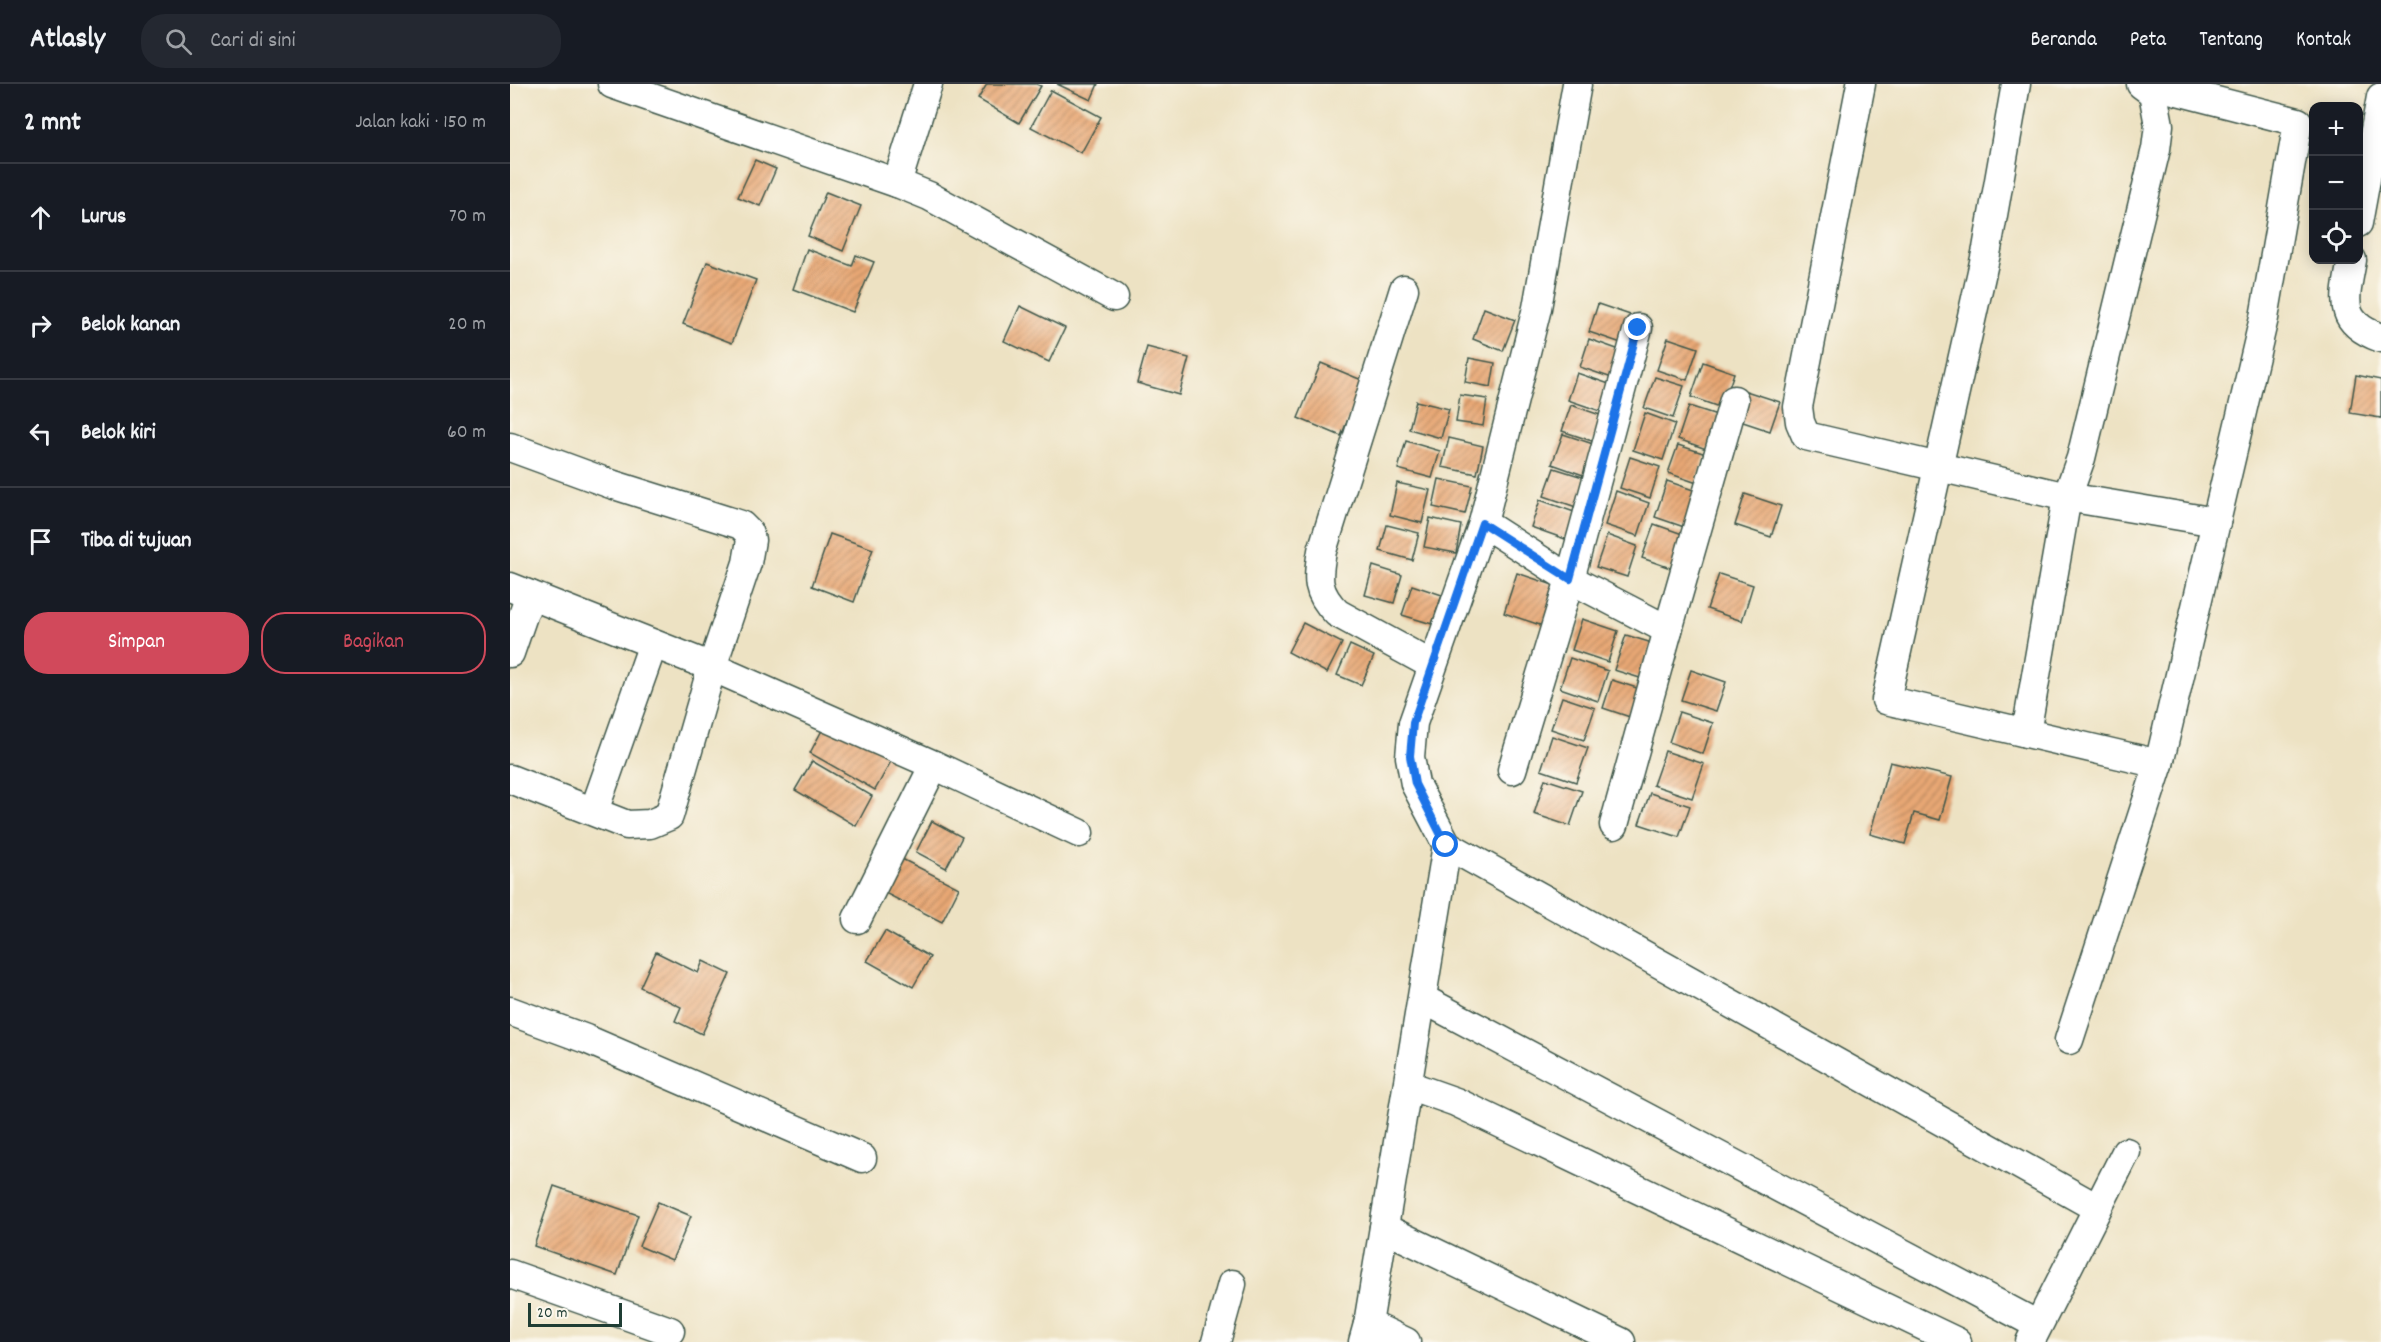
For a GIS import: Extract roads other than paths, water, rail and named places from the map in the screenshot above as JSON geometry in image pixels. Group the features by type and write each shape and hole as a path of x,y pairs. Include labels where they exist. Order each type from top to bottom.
{"street":[{"path":"612,84 929,196 1114,297"},
{"path":"897,183 928,84"},
{"path":"1577,84 1537,308 1482,523 1413,723 1410,756 1415,784 1446,845 2097,1208"},
{"path":"1861,84 1798,408 1800,422 1806,436 2067,497 2216,522"},
{"path":"2016,84 1987,249 1886,700 2159,764"},
{"path":"2026,733 2067,497 2081,458 2156,149 2159,125 2153,93 2141,84"},
{"path":"2069,1040 2159,764 2264,318 2298,122 2150,84"},
{"path":"2360,210 2381,97"},
{"path":"2351,264 2346,294 2348,312 2354,324 2365,332 2381,338"},
{"path":"1404,289 1322,551 1318,586 1326,602 1337,613 1432,665"},
{"path":"1512,770 1570,579 1638,328"},
{"path":"1614,825 1734,400"},
{"path":"510,447 611,484 741,525 748,532 750,548 712,667 669,816 650,824 627,825 510,779"},
{"path":"1482,523 1570,579 1668,630"},
{"path":"510,654 520,591 712,667 934,765 1079,833"},
{"path":"594,811 653,644"},
{"path":"857,919 934,765"},
{"path":"1406,1342 1365,1333 1423,999 1446,845"},
{"path":"1423,999 2034,1334 2126,1152"},
{"path":"510,1011 586,1039 862,1158"},
{"path":"1408,1085 1456,1102 1958,1342"},
{"path":"1384,1227 1621,1342"},
{"path":"510,1274 670,1331"},
{"path":"1216,1342 1232,1284"}]}
